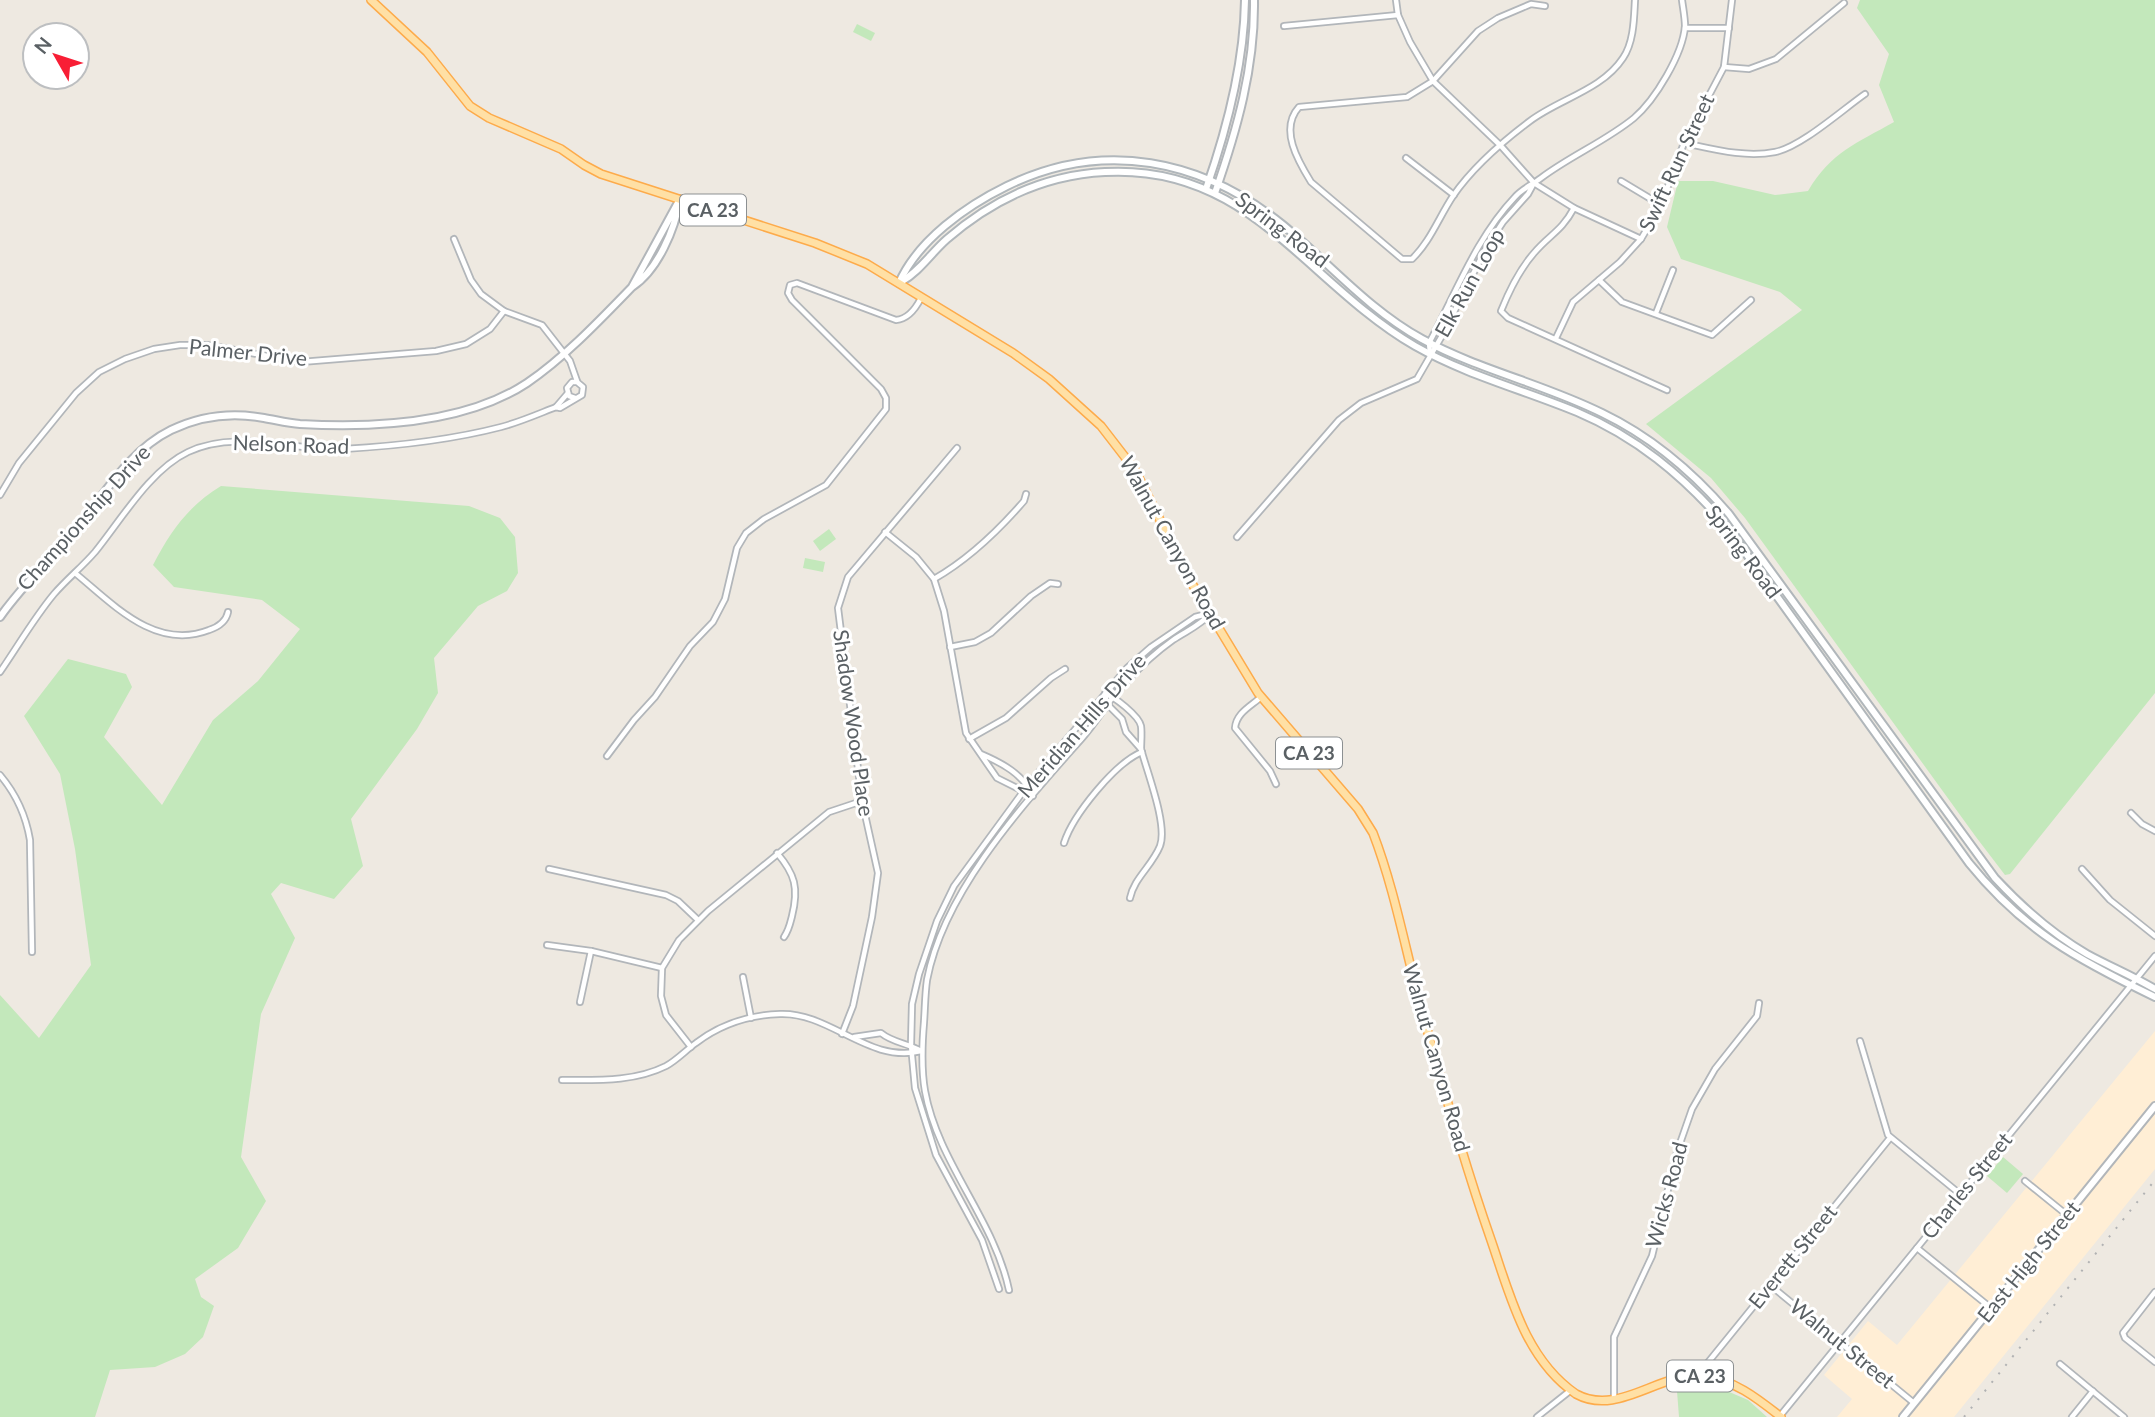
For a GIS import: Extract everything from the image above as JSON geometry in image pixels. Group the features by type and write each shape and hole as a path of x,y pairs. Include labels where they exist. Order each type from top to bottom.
{"main road":[{"name":"Walnut Canyon Road","path":"371,0 427,52 461,97 480,113 561,149 601,174 839,252 899,283 1034,367 1067,394 1112,439 1150,496 1169,540 1261,697 1358,809 1373,833 1450,1109 1500,1266 1526,1336 1543,1361 1571,1390 1597,1402 1615,1402"},
{"path":"1206,189 1226,124 1238,69 1245,0"},
{"path":"1215,193 1245,96 1255,33 1254,0"},
{"name":"Spring Road","path":"899,283 905,269 916,256 956,218 995,192 1053,168 1089,160 1136,160 1171,167 1218,184 1268,214 1378,309 1433,344 1602,413 1642,435 1686,468 1729,514 1994,878 2059,936 2155,989"},
{"name":"Spring Road","path":"899,283 914,275 957,230 994,204 1033,186 1068,175 1148,172 1215,193 1265,223 1373,317 1430,354 1598,422 1632,441 1676,473 1724,523 1969,863 1993,891 2022,919 2054,944 2155,997"},
{"name":"Championship Drive","path":"0,617 124,468 149,444 170,431 198,419 234,414 295,424 387,424 434,417 480,405 512,392 542,372 632,286 641,281 661,251 677,216 680,200"},
{"name":"East High Street","path":"1903,1417 2155,1106"},
{"name":"CA 23","path":"1615,1402 1669,1381 1697,1376 1734,1385 1757,1398 1780,1417"}],"street":[{"path":"1396,0 1398,15 1410,42 1433,81 1501,146 1534,183 1574,208 1641,239"},
{"path":"1545,6 1531,4 1498,18 1478,31 1433,81 1407,97 1299,107 1290,127 1301,166 1311,182 1402,259 1412,259 1420,251 1454,195 1485,160 1532,119 1603,79 1624,57 1633,28 1635,0"},
{"name":"Elk Run Loop","path":"1237,537 1339,420 1361,402 1416,379 1494,235 1534,183 1561,162 1634,118 1652,99 1673,65 1685,27 1682,0"},
{"name":"Swift Run Street","path":"1556,338 1573,302 1641,239 1661,205 1684,144 1724,66 1732,0"},
{"path":"1724,66 1749,69 1776,59 1844,3"},
{"path":"1284,26 1398,15"},
{"path":"1685,27 1729,28"},
{"path":"1684,144 1755,154 1777,152 1797,143 1865,94"},
{"path":"1406,158 1454,195"},
{"path":"1622,181 1661,205"},
{"path":"1574,208 1566,222 1527,262 1501,311 1508,318 1668,390"},
{"path":"454,239 471,280 481,294 503,311 542,325 564,353 573,367 577,382 583,387 580,397 575,398 568,393"},
{"path":"1656,313 1673,271"},
{"path":"1599,280 1622,302 1712,335 1751,300"},
{"path":"607,756 655,697 690,646 713,622 725,599 737,548 746,533 764,519 827,485 886,409 886,398 881,389 792,300 788,293 790,285 797,283 896,320 904,319 921,297"},
{"name":"Palmer Drive","path":"0,495 19,463 76,393 99,372 125,359 154,349 180,345 207,345 301,362 436,351 466,344 490,329 503,311"},
{"name":"Nelson Road","path":"556,407 568,393 568,386 577,382"},
{"name":"Nelson Road","path":"0,672 44,607 165,467 187,452 225,442 345,449 437,440 502,427 556,407 560,408 575,398"},
{"name":"Shadow Wood Place","path":"842,1034 853,1006 872,917 878,873 862,802 838,608 848,578 957,447"},
{"path":"934,579 960,565 970,556 1009,519 1024,501 1026,494"},
{"path":"885,532 916,557 934,579 944,611 963,728 996,778 1033,796"},
{"path":"75,573 131,619 166,634 189,635 204,632 218,627 228,612"},
{"path":"950,647 975,642 991,633 1031,596 1050,583 1058,584"},
{"name":"Meridian Hills Drive","path":"999,1289 982,1240 944,1171 923,1118 915,1088 911,1045 912,1004 919,974 937,921 954,886 1023,791 1104,694 1151,647 1195,617 1211,613"},
{"name":"Meridian Hills Drive","path":"1009,1290 1005,1269 940,1139 926,1092 921,1051 928,980 944,927 956,902 1033,796 1087,733 1114,696 1156,654 1202,623 1211,613"},
{"path":"969,738 1006,718 1065,668"},
{"path":"1104,694 1114,696 1136,716 1141,725 1141,750 1162,830 1161,845 1132,887 1130,898"},
{"path":"1104,694 1108,704 1122,719 1126,732 1141,750"},
{"path":"1261,697 1241,713 1235,728 1270,771 1276,784"},
{"path":"1126,732 1133,734 1141,725"},
{"path":"1065,843 1078,816 1115,770 1141,750"},
{"path":"981,754 1000,762 1028,785 1033,796"},
{"path":"993,773 994,766 1000,762"},
{"path":"0,775 16,796 30,840 32,952"},
{"path":"691,1047 666,1015 662,996 662,968 679,940 698,920 829,812 862,802"},
{"path":"2132,813 2142,824 2155,831"},
{"path":"777,853 789,868 796,886 795,905 784,937"},
{"path":"550,869 666,895 678,901 698,920"},
{"path":"2082,869 2110,900 2155,936"},
{"path":"547,945 591,951 662,968"},
{"path":"580,1002 591,951"},
{"name":"Charles Street","path":"1780,1417 2155,956"},
{"path":"744,977 751,1018"},
{"name":"Wicks Road","path":"1615,1402 1614,1337 1652,1256 1677,1152 1689,1116 1706,1083 1757,1016 1759,1003"},
{"path":"562,1080 636,1077 668,1065 720,1026 782,1014 808,1018 876,1049 912,1053 921,1051"},
{"path":"854,1037 881,1033 921,1051"},
{"path":"868,1045 871,1034"},
{"path":"1860,1041 1890,1138 1961,1194"},
{"name":"Everett Street","path":"1697,1376 1890,1138"},
{"path":"944,1171 953,1167"},
{"path":"2025,1181 2067,1215"},
{"path":"1917,1248 1991,1308"},
{"name":"Walnut Street","path":"1770,1285 1914,1403"},
{"path":"2155,1292 2123,1333 2125,1338 2155,1362"},
{"path":"2060,1364 2124,1417"},
{"path":"1536,1417 1571,1390"},
{"path":"2072,1417 2093,1391"}],"shaded area":[{"path":"2155,1031 2155,1169 1954,1417 1837,1417 1852,1399 1824,1375 1868,1321 1897,1345"}],"green space":[{"path":"1860,0 2155,0 2155,693 2010,874 2005,875 1745,518 1711,478 1646,424 1802,310 1780,292 1681,259 1667,227 1678,181 1713,181 1775,195 1808,191 1836,158 1894,122 1879,85 1889,54 1857,8"},
{"path":"857,24 875,33 871,41 853,32"},
{"path":"221,486 469,506 500,518 515,537 518,573 507,591 478,606 434,658 438,693 417,729 351,819 363,866 334,899 281,883 271,894 295,938 261,1014 241,1157 266,1201 238,1248 195,1279 201,1297 214,1306 203,1337 185,1354 155,1367 110,1370 95,1417 0,1417 0,995 39,1038 91,965 75,849 60,774 24,716 68,659 126,674 132,687 104,737 162,805 213,720 258,681 300,629 262,600 174,587 153,565 181,520"},
{"path":"829,529 836,539 820,551 813,541"},
{"path":"805,558 825,562 823,572 803,568"},
{"path":"2003,1157 2023,1174 2007,1193 1987,1176"},
{"path":"1720,1388 1748,1400 1767,1417 1679,1417 1677,1391"}],"railway":[{"path":"1964,1417 2155,1180"}]}
